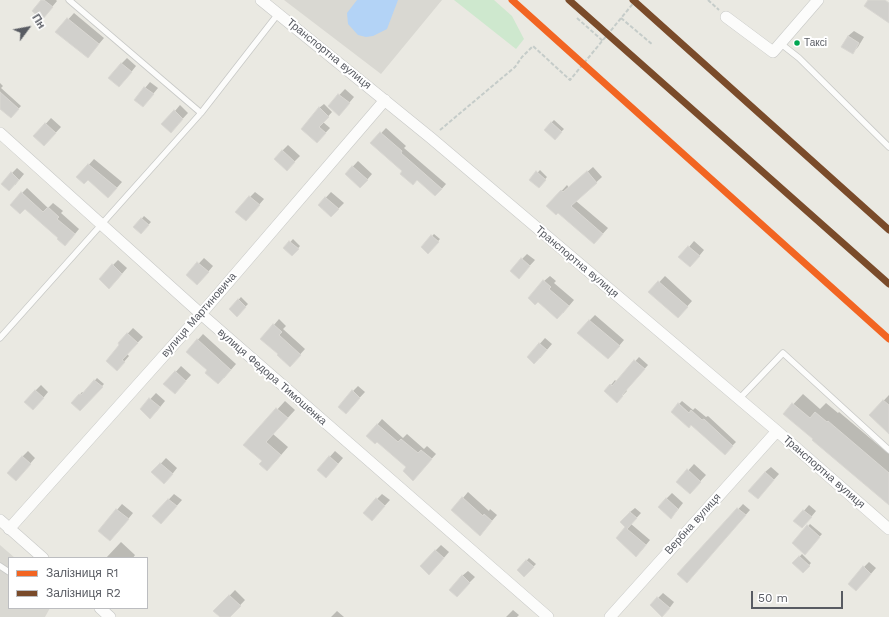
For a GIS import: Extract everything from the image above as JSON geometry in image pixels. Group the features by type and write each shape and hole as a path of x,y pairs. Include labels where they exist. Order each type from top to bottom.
{"street":[{"name":"Транспортна вулиця","path":"261,0 431,138 777,431 889,529"},
{"path":"726,17 773,52 818,0"},
{"name":"вулиця Мартиновича","path":"9,528 201,314 385,100"},
{"name":"вулиця Федора Тимошенка","path":"0,133 100,225 548,617"},
{"name":"Вербна вулиця","path":"610,617 777,431"},
{"path":"0,520 41,557"},
{"path":"101,609 110,617"}],"lane":[{"path":"69,0 201,113"},
{"path":"0,338 201,113 278,14"},
{"path":"780,43 799,58 889,146"},
{"path":"739,400 783,353 889,450"}],"path":[{"path":"431,138 515,67 533,46 570,80 636,0"},
{"path":"577,18 603,41"},
{"path":"621,18 653,45"}],"shaded area":[{"path":"284,0 442,0 381,74"},
{"path":"0,545 14,557 8,557 8,609 49,609 45,617 0,617"}],"green space":[{"path":"454,0 494,0 512,16 524,39 516,49"}],"water":[{"path":"357,0 398,0 387,29 373,36 366,37 358,35 348,24 347,13"}],"building":[{"path":"41,0 44,0 53,7 42,20 32,11"},
{"path":"868,0 885,0 889,3 889,23 864,6"},
{"path":"67,18 99,44 88,58 55,32"},
{"path":"848,36 859,43 853,54 841,47"},
{"path":"121,63 132,72 119,87 108,78"},
{"path":"144,87 154,94 143,107 134,100"},
{"path":"0,92 19,109 11,118 0,109"},
{"path":"338,94 350,103 339,116 328,106"},
{"path":"319,107 329,117 319,127 326,133 317,143 301,129"},
{"path":"174,110 183,119 171,133 161,124"},
{"path":"551,122 562,132 555,140 544,130"},
{"path":"45,123 56,133 44,146 33,136"},
{"path":"380,132 402,151 401,153 442,189 435,196 417,180 413,185 400,174 402,171 370,143"},
{"path":"282,150 295,162 287,171 274,159"},
{"path":"88,164 117,188 108,198 88,180 84,184 76,177"},
{"path":"352,166 368,180 360,188 345,174"},
{"path":"536,171 546,180 539,188 529,180"},
{"path":"587,171 597,183 571,206 603,234 594,244 558,213 556,215 546,206 561,190 563,192"},
{"path":"11,172 19,180 9,191 1,184"},
{"path":"21,192 43,212 48,207 59,217 57,219 75,234 65,246 25,209 20,214 10,205"},
{"path":"249,196 260,205 246,221 235,212"},
{"path":"325,197 339,209 331,217 318,205"},
{"path":"141,218 149,225 141,234 133,227"},
{"path":"431,235 439,242 428,254 421,247"},
{"path":"289,241 299,249 292,256 283,248"},
{"path":"688,246 700,256 690,267 678,257"},
{"path":"521,258 530,266 519,279 510,271"},
{"path":"197,262 209,272 197,285 186,275"},
{"path":"112,264 122,274 109,289 99,279"},
{"path":"543,280 551,287 549,289 569,306 557,319 538,302 535,305 528,298"},
{"path":"658,281 688,307 678,318 648,292"},
{"path":"238,299 246,307 237,317 229,309"},
{"path":"589,320 620,346 608,359 577,333"},
{"path":"273,324 282,332 279,335 301,355 290,367 277,355 278,354 260,339"},
{"path":"127,333 138,343 122,360 125,362 117,371 106,361"},
{"path":"197,339 231,370 218,384 205,373 207,370 186,352"},
{"path":"539,343 547,350 534,364 527,357"},
{"path":"634,360 645,369 622,395 623,396 617,403 604,391 610,384 612,386"},
{"path":"175,371 186,381 175,394 163,384"},
{"path":"94,380 103,387 80,411 71,403 79,394 81,395"},
{"path":"35,390 44,398 33,410 24,402"},
{"path":"352,390 360,398 346,414 338,407"},
{"path":"149,398 160,407 150,419 140,409"},
{"path":"883,400 889,405 889,434 869,415"},
{"path":"678,403 689,413 691,410 702,420 704,419 733,446 725,455 691,425 689,428 671,412"},
{"path":"792,403 810,418 815,412 827,422 828,421 889,473 889,505 783,414"},
{"path":"276,408 288,418 266,442 281,455 267,471 259,464 262,461 243,445"},
{"path":"377,424 398,442 401,439 418,453 421,450 432,459 413,481 403,471 406,467 377,442 375,444 366,436"},
{"path":"22,456 31,464 16,481 7,473"},
{"path":"329,456 338,464 326,478 317,470"},
{"path":"160,463 173,474 164,484 151,472"},
{"path":"687,469 701,482 690,494 676,482"},
{"path":"765,472 774,480 758,499 748,491"},
{"path":"462,497 483,516 484,514 492,521 480,536 451,510"},
{"path":"376,498 385,506 372,521 363,513"},
{"path":"666,498 678,509 671,519 658,507"},
{"path":"168,499 177,506 161,524 152,516"},
{"path":"737,508 746,515 687,583 677,574"},
{"path":"116,509 129,519 110,541 98,531"},
{"path":"803,510 812,517 802,528 793,521"},
{"path":"630,512 637,518 627,529 646,545 636,557 616,538 625,527 620,522"},
{"path":"807,525 820,537 805,555 792,543"},
{"path":"435,550 444,558 429,575 420,566"},
{"path":"799,556 810,566 803,573 792,563"},
{"path":"526,560 534,567 524,577 517,570"},
{"path":"863,566 871,574 856,591 848,584"},
{"path":"462,575 470,583 457,597 449,590"},
{"path":"229,595 241,606 230,617 220,617 213,611"},
{"path":"657,597 670,608 662,617 650,605"}],"rail line":[{"name":"R1","path":"512,0 889,339"},
{"name":"R2","path":"569,0 889,284"},
{"name":"R2","path":"633,0 889,230"}],"place":[{"name":"Таксі","path":"797,43"}]}
